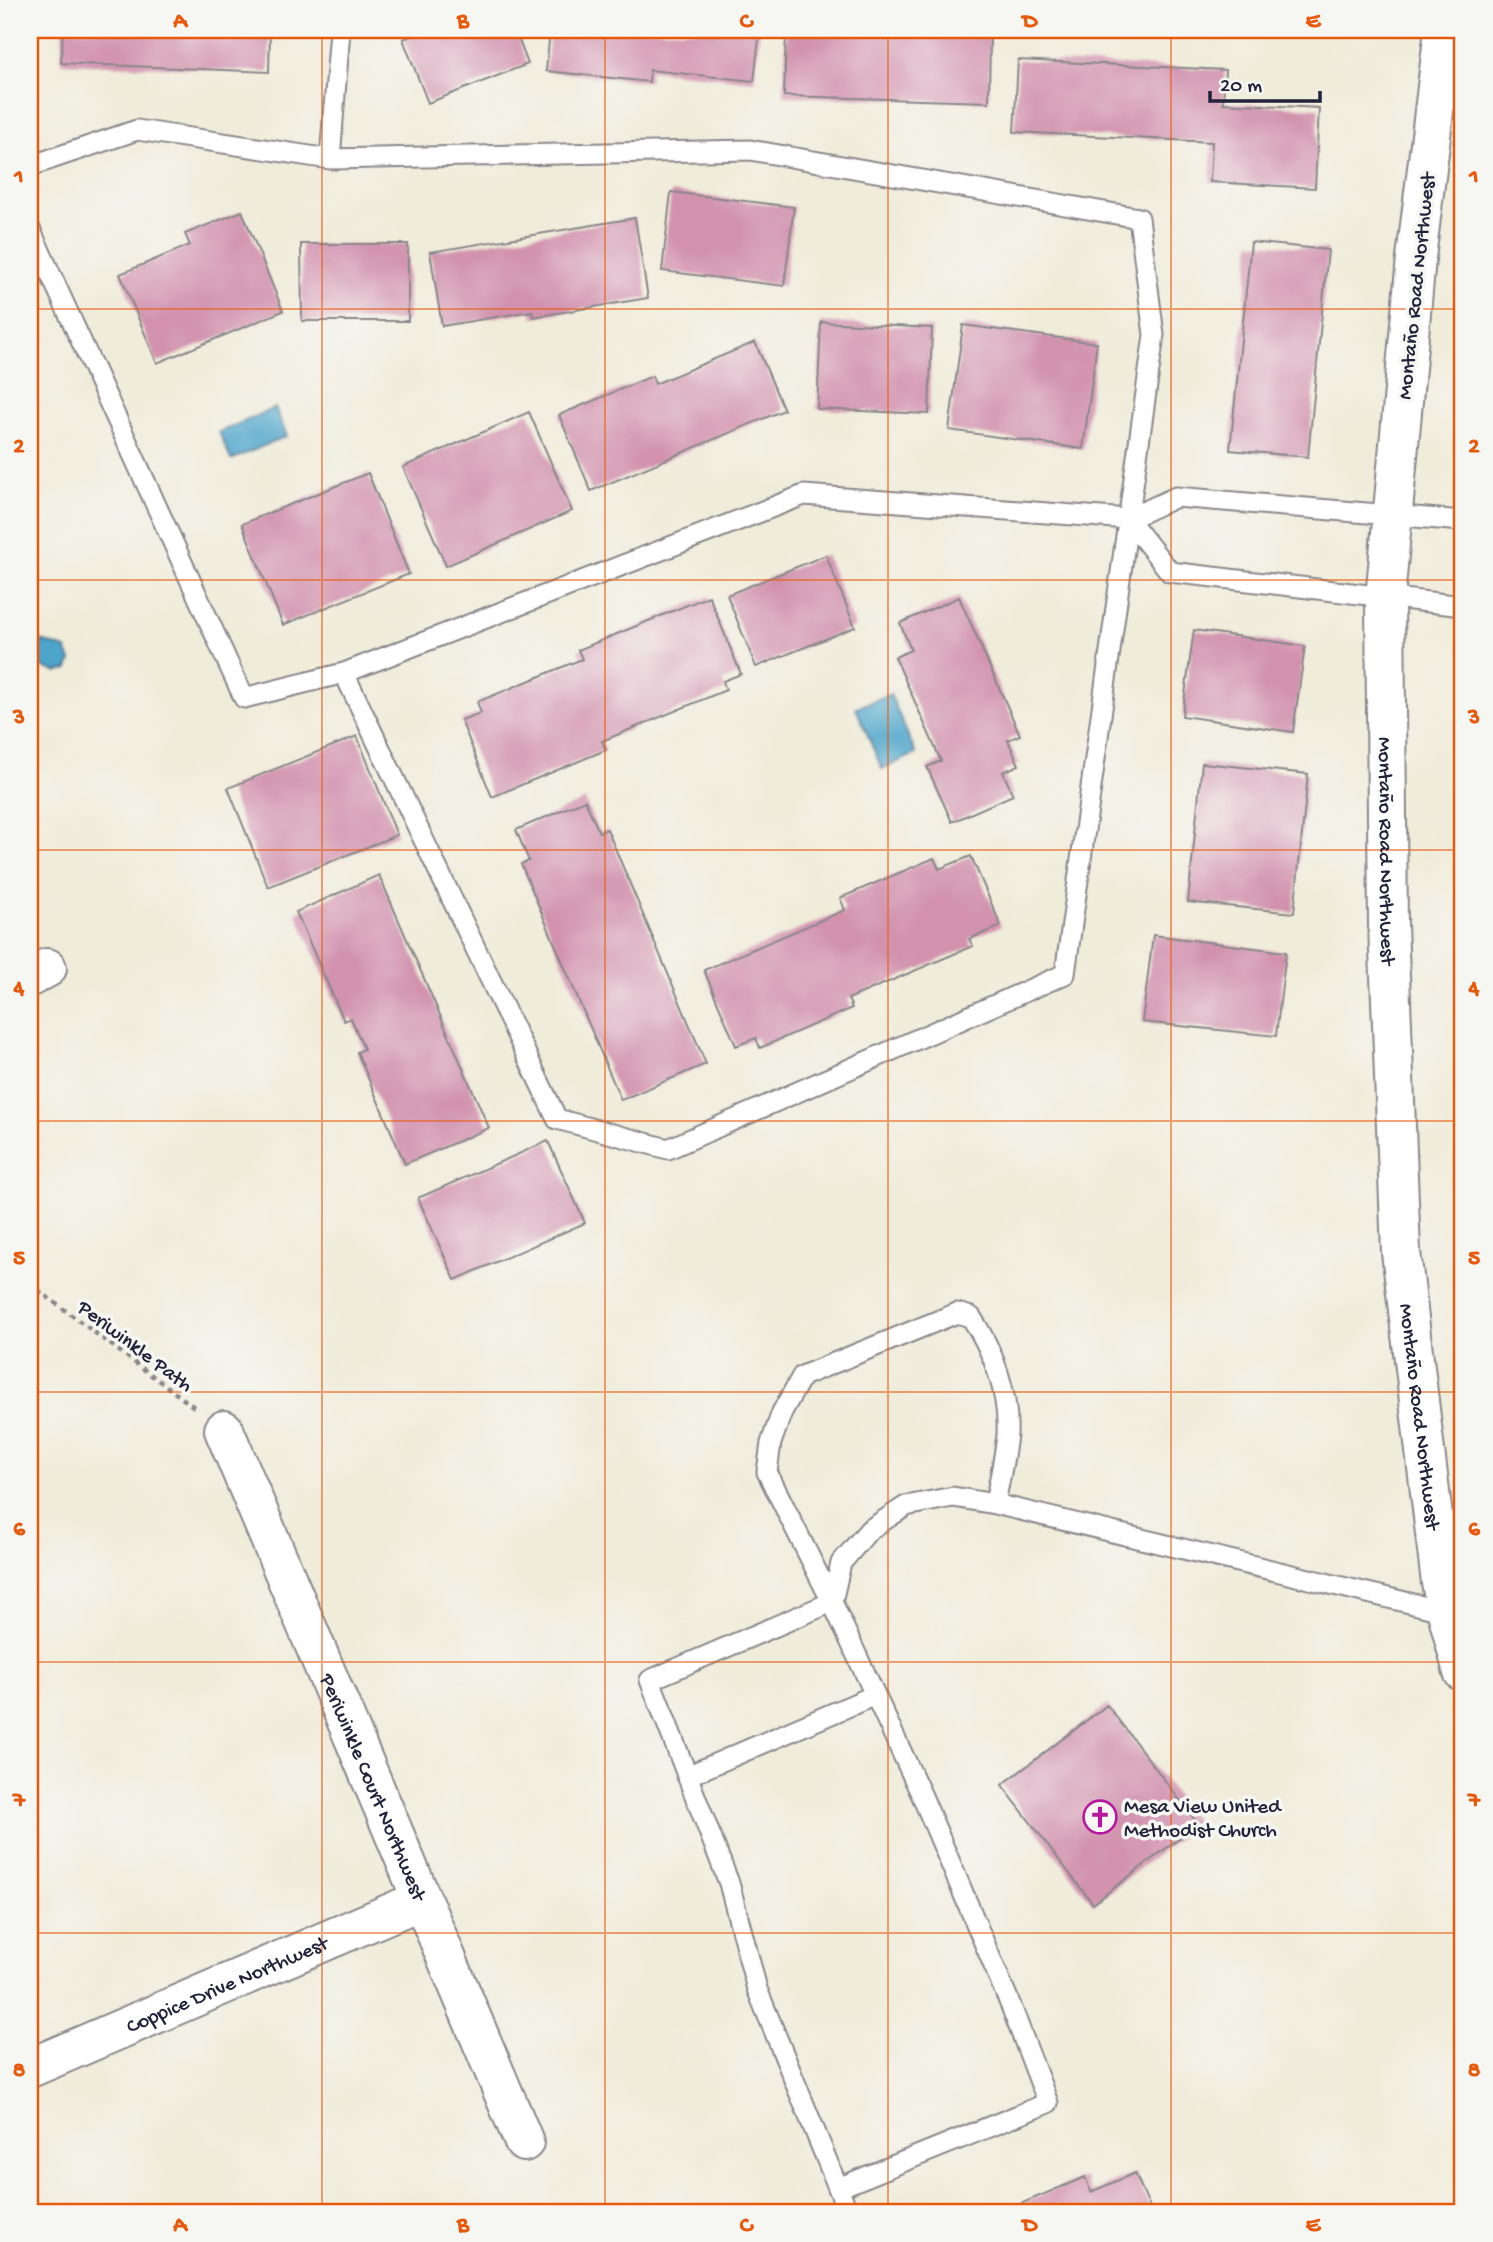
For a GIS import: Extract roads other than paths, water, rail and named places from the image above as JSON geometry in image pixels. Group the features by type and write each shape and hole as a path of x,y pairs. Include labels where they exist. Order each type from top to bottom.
{"main road":[{"name":"Montaño Road Northwest","path":"1444,30 1416,258 1385,599 1388,925 1401,1252 1447,1612 1463,1672"},
{"name":"Periwinkle Court Northwest","path":"224,1430 524,2142"},
{"name":"Coppice Drive Northwest","path":"30,2068 421,1900"}],"lane":[{"path":"330,159 340,30"},
{"path":"30,166 137,130 330,159 750,150 1139,218 1154,335 1065,974 668,1149 557,1119 344,673"},
{"path":"30,229 244,698 344,673 804,495 1128,519 1176,497 1463,521"},
{"path":"1128,519 1170,572 1463,606"},
{"path":"838,2188 1048,2103 922,1796 832,1602 766,1472 771,1443 782,1412 802,1376 957,1313 971,1317 980,1332 998,1372 1005,1401 1007,1434 995,1504"},
{"path":"832,1602 841,1563 869,1530 906,1506 953,1497 995,1504 1447,1612"},
{"path":"832,1602 650,1679 729,1883 757,1989 848,2212"},
{"path":"688,1776 875,1695"}],"water":[{"path":"275,408 287,436 231,460 219,432"},
{"path":"36,639 66,649 71,661 68,669 57,672 31,663 30,642"},
{"path":"890,694 916,754 882,769 856,708"}],"place":[{"name":"Mesa View United Methodist Church","path":"1100,1817"}]}
